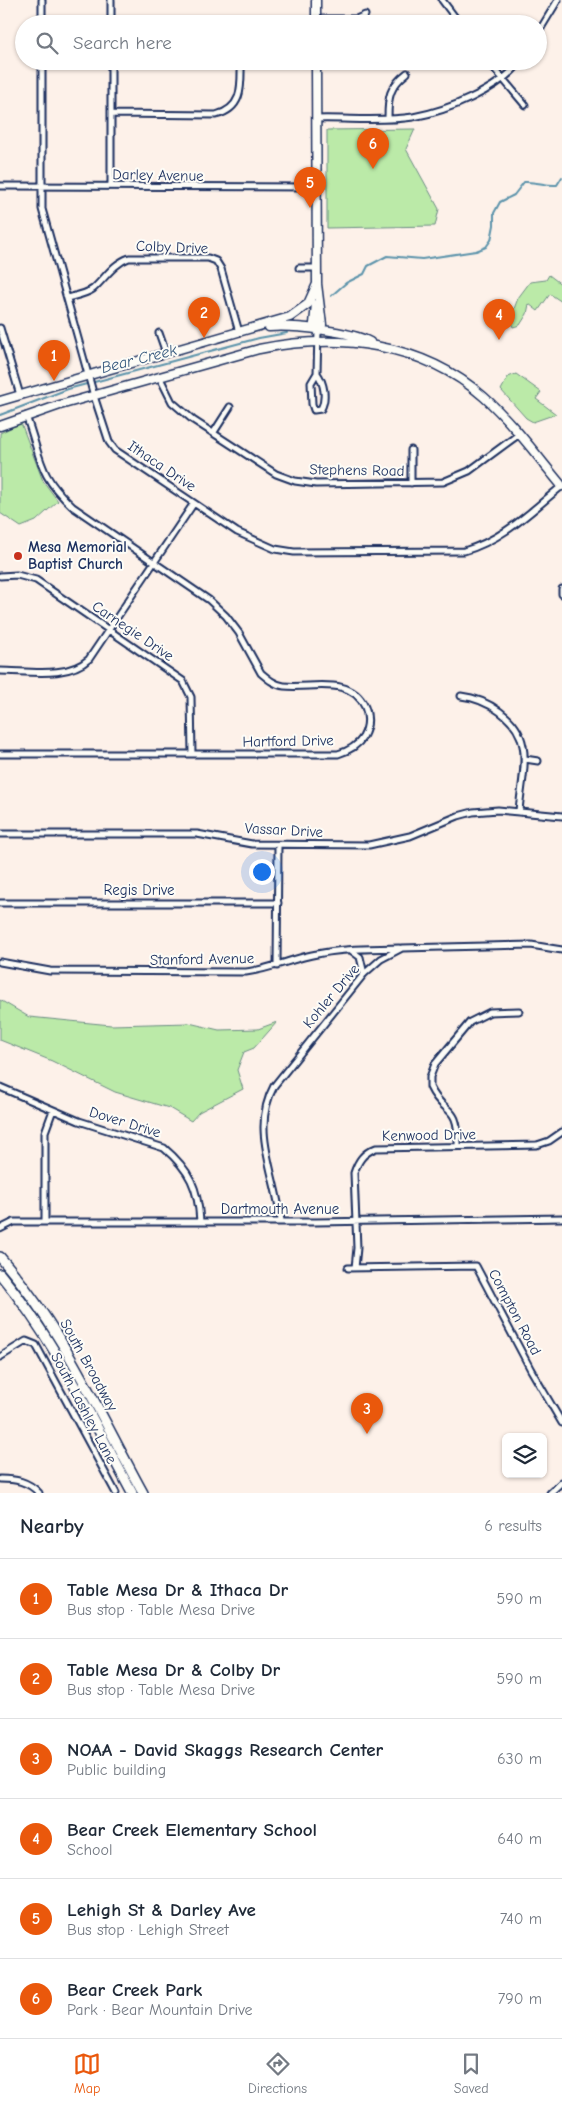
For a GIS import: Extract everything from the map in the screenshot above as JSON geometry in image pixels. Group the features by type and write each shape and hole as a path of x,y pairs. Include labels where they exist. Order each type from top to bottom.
{"main road":[{"name":"South Broadway","path":"0,1257 30,1294 55,1332 143,1493"},
{"name":"South Broadway","path":"0,1274 35,1318 53,1346 132,1493"}],"street":[{"path":"42,0 42,15"},
{"path":"111,0 111,15"},
{"path":"316,0 316,15"},
{"path":"442,0 453,15"},
{"path":"547,18 558,0"},
{"name":"Ithaca Drive","path":"42,70 42,186 45,223 93,393 109,442 115,450 238,532 275,549 294,552 450,553 481,546 493,540 562,486"},
{"path":"111,70 111,186"},
{"path":"111,114 216,115 226,112 234,106 241,93 241,70"},
{"path":"316,70 317,296 322,325 318,331 317,373 311,383 314,410 321,410 323,405 323,382 317,373"},
{"path":"495,70 525,105"},
{"path":"316,119 388,118 425,114 468,99 502,80 512,70"},
{"path":"388,118 388,96 392,88 407,74"},
{"name":"Darley Avenue","path":"0,186 316,188"},
{"name":"Colby Drive","path":"67,298 92,290 123,260 130,258 208,258 216,261 221,269 239,332"},
{"path":"299,268 317,268"},
{"path":"0,401 90,378 166,353 290,317 301,312 308,304 317,284"},
{"path":"257,327 276,326 360,337 374,344 407,353 452,375 485,398 562,486"},
{"path":"0,328 20,395"},
{"path":"159,333 166,353"},
{"path":"0,426 93,393 160,378 260,349 285,344 318,342 374,344"},
{"name":"Stephens Road","path":"160,378 172,402 193,420 276,474 295,481 316,484 444,482 469,471 518,435"},
{"path":"214,432 230,407"},
{"name":"Hartford Drive","path":"0,754 338,754 347,751 362,739 366,730 366,709 355,693 347,688 284,686 267,678 261,673 226,616 199,593 80,512 57,492 39,462 26,416"},
{"path":"410,450 411,483"},
{"path":"0,671 73,670 89,659 194,503"},
{"name":"Carnegie Drive","path":"0,576 17,575 36,580 178,676 188,688 191,697 192,754"},
{"path":"461,696 477,698 498,709 519,736 523,744 525,759 519,812"},
{"path":"525,759 538,761"},
{"name":"Vassar Drive","path":"0,834 198,834 252,844 370,845 391,842 458,816 498,810 562,816"},
{"path":"277,966 278,845"},
{"name":"Regis Drive","path":"0,903 278,903"},
{"name":"Kohler Drive","path":"281,1221 278,1193 264,1139 264,1113 267,1098 274,1086 364,974 381,958 402,948 531,945 562,950"},
{"name":"Stanford Avenue","path":"0,962 50,971 246,972 277,966 316,954 402,948"},
{"path":"352,950 360,957 364,974"},
{"path":"458,1146 457,1122 454,1114 438,1100 430,1087 433,1068 470,1022 490,1012 519,1011"},
{"name":"Dover Drive","path":"0,1087 103,1130 164,1148 174,1156 192,1179 199,1202 200,1221"},
{"path":"45,1222 45,1132 53,1110"},
{"name":"Kenwood Drive","path":"357,1221 354,1173 357,1164 368,1151 376,1148 537,1145 548,1142 562,1132"},
{"name":"Dartmouth Avenue","path":"0,1229 14,1222 357,1221 562,1218"},
{"path":"355,1268 357,1221"},
{"name":"Compton Road","path":"348,1268 476,1266 531,1370 562,1423"},
{"name":"South Lashley Lane","path":"0,1357 26,1340 36,1345 116,1493"},
{"path":"0,1479 12,1479 28,1484 39,1493"},
{"path":"550,1493 562,1482"}],"green space":[{"path":"415,129 406,149 439,209 435,226 327,228 327,130"},
{"path":"549,275 562,285 562,302 550,294 538,311 529,304 527,314 520,325 513,327 510,320 518,298 530,282 546,280"},
{"path":"516,374 541,392 536,399 556,414 533,422 526,418 501,390 508,377"},
{"path":"21,423 43,481 58,501 36,521 21,527 0,513 0,433"},
{"path":"0,1000 29,1017 111,1025 189,1023 219,1030 258,1029 277,1022 254,1048 244,1052 237,1070 243,1089 199,1112 191,1121 169,1108 115,1092 52,1061 0,1040"}],"waterway":[{"name":"Bear Creek","path":"331,296 346,283 364,274 368,266 387,256 422,259 476,251 486,247 491,240 494,213 500,202 514,195 524,182 557,185 562,177"},
{"name":"Bear Creek","path":"0,415 68,389 259,338 287,333"}],"place":[{"name":"Bear Creek Park","path":"373,169"},
{"name":"Lehigh St & Darley Ave","path":"310,208"},
{"name":"Table Mesa Dr & Colby Dr","path":"204,338"},
{"name":"Bear Creek Elementary School","path":"499,340"},
{"name":"Table Mesa Dr & Ithaca Dr","path":"54,381"},
{"name":"Mesa Memorial Baptist Church","path":"18,556"},
{"name":"NOAA - David Skaggs Research Center","path":"367,1434"}]}
